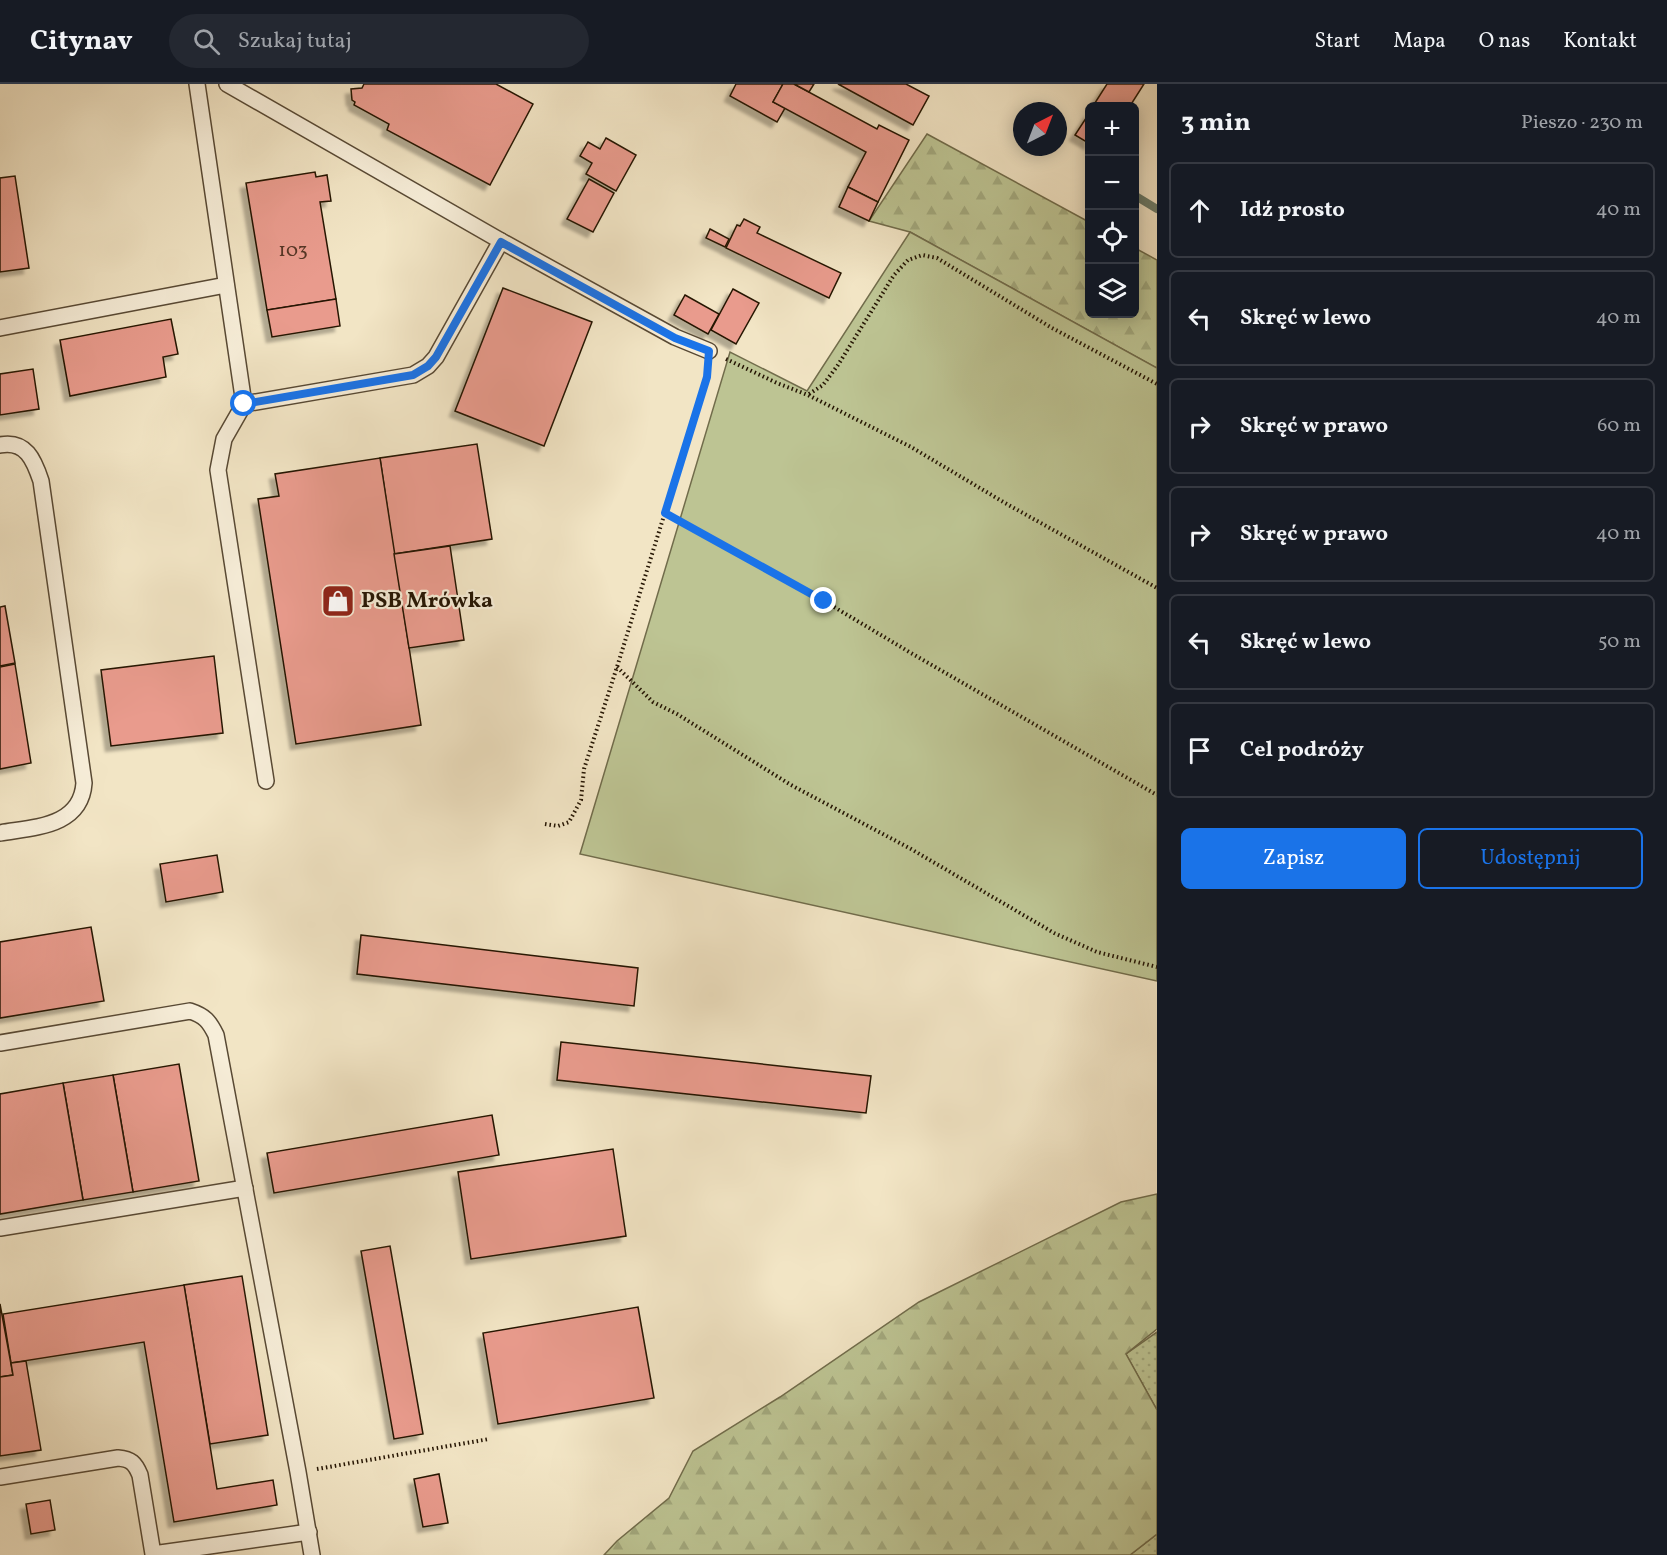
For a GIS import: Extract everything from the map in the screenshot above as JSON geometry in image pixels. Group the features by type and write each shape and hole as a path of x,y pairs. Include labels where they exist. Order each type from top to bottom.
{"lane":[{"path":"197,84 244,404 224,439 218,470 266,781"},
{"path":"227,84 501,242 675,338 709,351"},
{"path":"244,404 413,375 428,366 436,357 501,242"},
{"path":"0,328 226,285"},
{"path":"0,445 16,444 23,449 31,457 41,481 84,783 83,794 79,802 72,812 61,819 45,825 0,833"},
{"path":"0,1043 190,1011 202,1015 211,1025 216,1035 312,1555"},
{"path":"0,1228 245,1188"},
{"path":"0,1477 118,1458 129,1459 136,1466 140,1475 152,1554 309,1532"}],"path":[{"path":"808,395 823,385 838,365 894,275 908,260 922,255 937,258 1052,328 1157,384"},
{"path":"545,824 558,826 569,822 581,800 584,769 707,377 709,351 808,395 910,447 1005,504 1157,588"},
{"path":"665,513 824,601 1157,795"},
{"path":"617,667 653,702 677,714 792,785 911,849 1054,933 1096,952 1157,967"},
{"path":"298,1472 489,1439"}],"green space":[{"path":"927,134 1085,220 1085,318 1139,318 1139,250 1157,260 1157,368 910,232 869,221"},
{"path":"910,232 1157,368 1157,981 580,854 730,352 807,391"},
{"path":"1157,1194 1157,1329 1126,1354 1157,1410 1157,1534 1130,1555 604,1555 617,1541 669,1498 693,1451 780,1397 919,1302 1121,1202"},
{"path":"1157,1332 1157,1410 1126,1354"},
{"path":"1157,1534 1157,1555 1130,1555"}],"building":[{"path":"364,84 496,84 533,104 490,185 387,130 389,124 354,105 351,89 362,88"},
{"path":"736,84 783,84 773,102 785,108 777,122 730,96"},
{"path":"783,84 794,84 877,129 879,125 909,140 878,202 848,187 866,152 773,102"},
{"path":"794,84 814,84 809,92"},
{"path":"838,84 906,84 929,96 913,125"},
{"path":"1107,84 1144,84 1133,102 1096,102"},
{"path":"1085,120 1085,141 1075,135"},
{"path":"606,138 636,155 616,191 586,174 592,163 580,156 588,142 600,149"},
{"path":"315,172 316,177 327,175 331,201 320,202 336,299 267,310 246,183"},
{"path":"15,176 29,268 0,272 0,178"},
{"path":"589,179 614,193 593,232 567,219"},
{"path":"848,187 878,202 869,221 839,207"},
{"path":"744,219 760,227 757,233 841,273 829,298 726,248 737,225 740,226"},
{"path":"710,229 729,239 725,247 706,238"},
{"path":"503,288 592,322 544,446 455,411"},
{"path":"733,289 759,303 736,344 711,330"},
{"path":"685,295 719,314 708,334 674,315"},
{"path":"336,299 340,326 272,337 267,310"},
{"path":"171,319 178,354 163,357 166,377 70,396 60,340"},
{"path":"33,369 39,409 0,415 0,374"},
{"path":"477,444 492,539 394,554 380,458"},
{"name":"PSB Mrówka","path":"380,458 421,725 296,744 258,499 279,496 275,474"},
{"path":"450,546 464,640 409,648 394,554"},
{"path":"5,606 15,663 0,666 0,607"},
{"path":"214,656 223,733 111,746 101,670"},
{"path":"15,664 31,763 0,769 0,667"},
{"path":"217,855 223,892 166,902 160,864"},
{"path":"91,927 104,1001 0,1018 0,942"},
{"path":"361,935 638,968 634,1006 357,974"},
{"path":"561,1042 871,1076 866,1113 557,1080"},
{"path":"179,1064 199,1181 133,1192 113,1075"},
{"path":"113,1075 133,1192 83,1200 63,1083"},
{"path":"63,1083 83,1200 0,1214 0,1094"},
{"path":"492,1115 499,1155 274,1193 267,1153"},
{"path":"613,1149 626,1236 471,1259 458,1172"},
{"path":"390,1246 423,1434 394,1439 361,1251"},
{"path":"242,1276 268,1435 210,1444 184,1285"},
{"path":"184,1285 217,1489 273,1480 277,1505 174,1522 144,1342 11,1363 3,1314"},
{"path":"0,1304 13,1375 0,1377"},
{"path":"638,1307 654,1398 498,1424 483,1333"},
{"path":"26,1361 41,1450 0,1456 0,1377 13,1375 11,1363"},
{"path":"439,1474 448,1523 423,1527 414,1479"},
{"path":"50,1500 55,1530 31,1534 26,1504"}],"waterway":[{"path":"1139,198 1157,209"}],"place":[{"name":"PSB Mrówka","path":"338,601"}],"route":[{"path":"244,404 413,375 428,366 436,357 501,242 675,338 709,351 707,377 665,513 824,601"}]}
